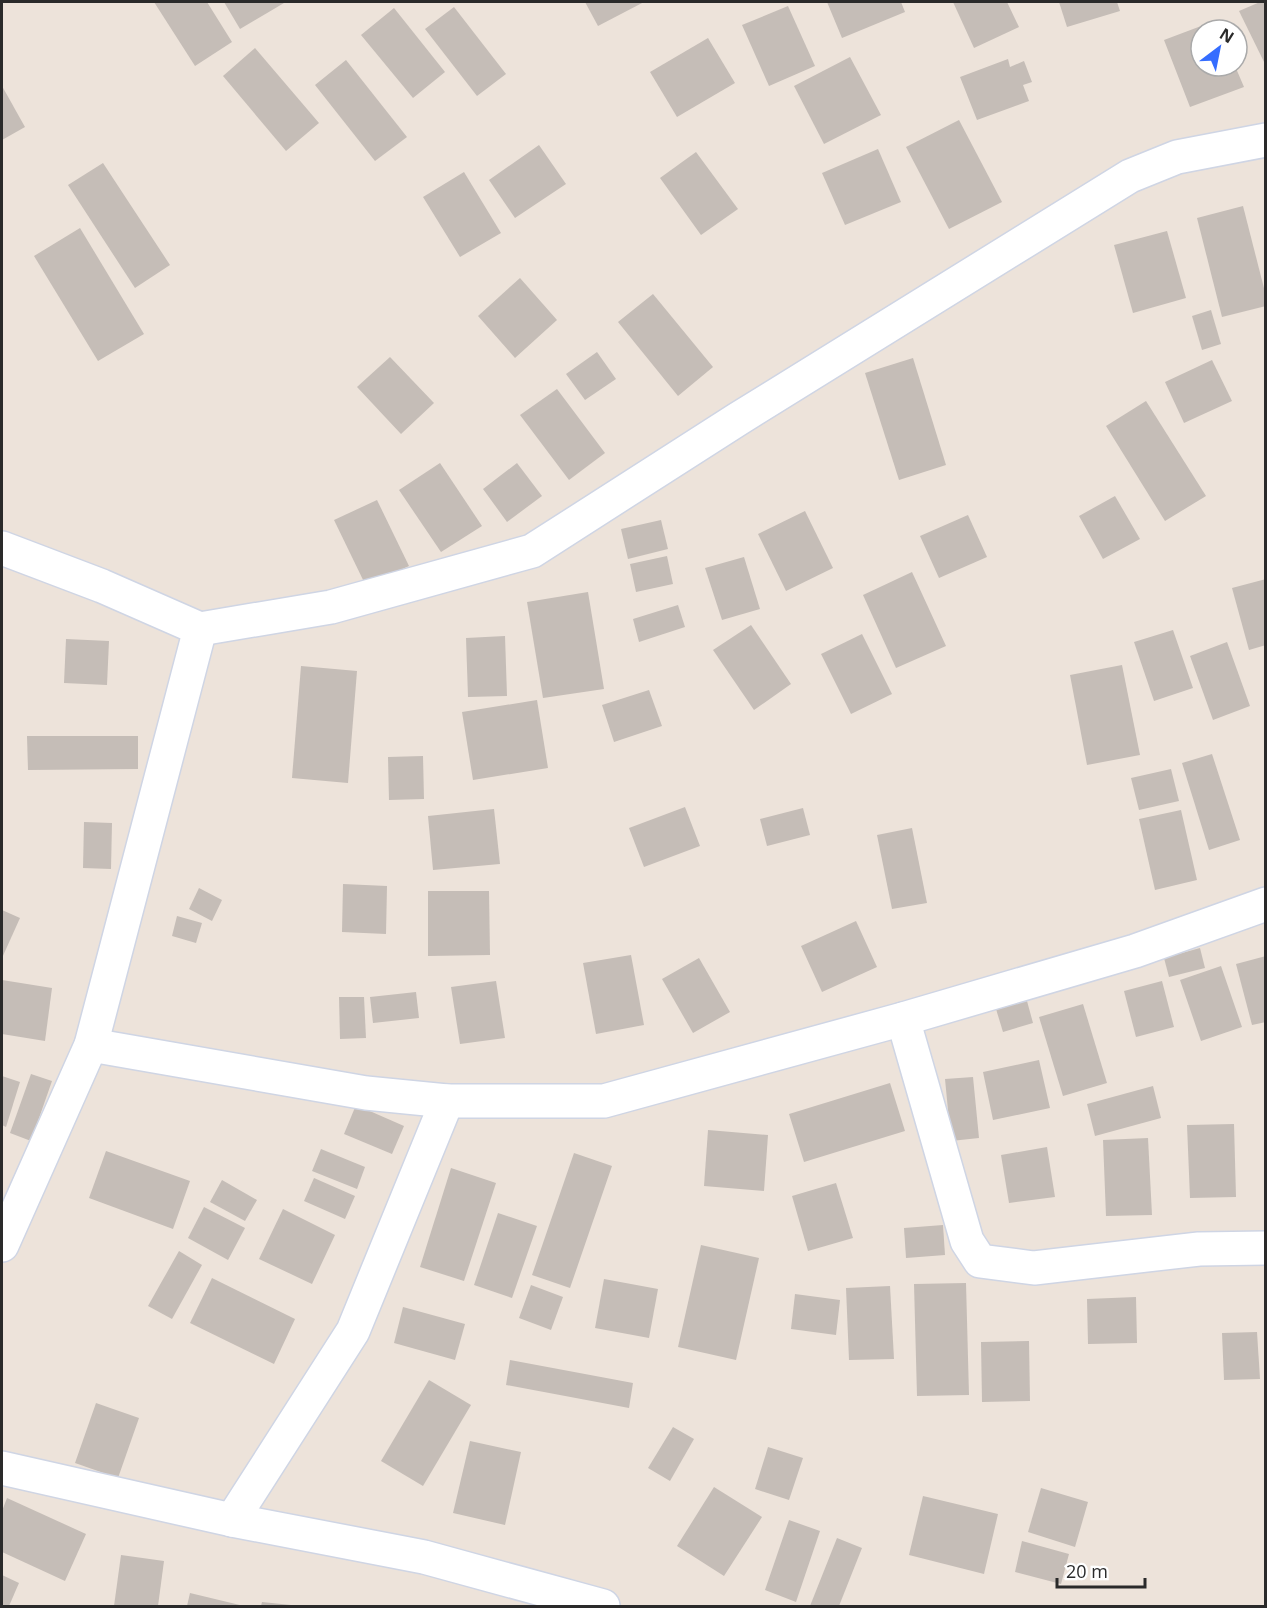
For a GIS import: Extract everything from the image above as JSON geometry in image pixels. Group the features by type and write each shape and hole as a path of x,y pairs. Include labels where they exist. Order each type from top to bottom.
{"street":[{"path":"2,548 102,586 200,629 331,607 532,551 738,419 1130,176 1176,157 1266,140"},
{"path":"2,1245 91,1045 200,629"},
{"path":"91,1045 366,1093 447,1101 604,1101 1135,951 1266,904"},
{"path":"903,1018 967,1241 980,1261 1034,1268 1198,1249 1266,1248"},
{"path":"232,1520 353,1331 447,1101"},
{"path":"2,1468 232,1520 424,1557 603,1606"}],"building":[{"path":"154,2 207,2 232,42 195,66"},
{"path":"224,2 283,2 284,3 240,29"},
{"path":"585,2 644,2 598,26"},
{"path":"827,2 901,2 905,12 842,38"},
{"path":"953,2 1007,2 1019,27 974,48"},
{"path":"1059,2 1117,2 1120,11 1067,27"},
{"path":"1260,2 1266,2 1266,66 1249,31 1249,18 1242,18 1239,11"},
{"path":"788,6 815,66 769,86 742,25"},
{"path":"454,7 506,74 477,96 425,29"},
{"path":"394,8 445,72 413,98 361,35"},
{"path":"1189,31 1189,78 1240,78 1244,87 1190,107 1164,40"},
{"path":"708,38 735,83 677,117 650,72"},
{"path":"255,48 319,123 286,151 223,76"},
{"path":"850,57 881,115 824,144 794,86"},
{"path":"1008,59 1010,67 1024,61 1032,82 1023,85 1029,101 977,120 960,77"},
{"path":"346,60 407,137 375,161 315,85"},
{"path":"2,86 25,127 2,140"},
{"path":"959,120 1002,202 949,229 906,147"},
{"path":"539,145 566,184 515,218 489,180"},
{"path":"878,149 901,202 845,225 822,173"},
{"path":"696,152 738,209 701,235 660,178"},
{"path":"103,163 170,265 135,288 68,185"},
{"path":"464,172 501,233 460,257 423,197"},
{"path":"1243,206 1266,296 1266,306 1222,317 1197,218"},
{"path":"80,228 144,334 98,361 34,256"},
{"path":"1167,231 1186,298 1133,313 1114,245"},
{"path":"520,278 557,320 515,358 478,316"},
{"path":"653,294 713,367 678,396 618,322"},
{"path":"1211,310 1221,344 1202,350 1192,316"},
{"path":"597,352 616,379 585,400 566,374"},
{"path":"390,357 434,403 401,434 357,387"},
{"path":"913,358 946,465 899,480 865,373"},
{"path":"1212,360 1232,401 1184,423 1165,382"},
{"path":"557,389 605,453 569,480 520,415"},
{"path":"1146,401 1206,496 1165,521 1106,426"},
{"path":"440,463 482,526 441,552 399,490"},
{"path":"517,463 542,496 507,522 483,489"},
{"path":"1115,496 1140,539 1103,559 1079,516"},
{"path":"377,500 409,566 366,586 334,520"},
{"path":"805,511 833,568 786,591 758,534"},
{"path":"968,515 987,557 939,578 920,536"},
{"path":"661,520 668,549 628,559 621,529"},
{"path":"667,556 673,584 636,592 630,564"},
{"path":"744,557 760,609 722,620 705,568"},
{"path":"912,572 946,646 896,668 863,595"},
{"path":"1266,579 1266,645 1249,650 1232,588"},
{"path":"588,592 604,689 543,698 527,602"},
{"path":"678,605 685,627 639,642 633,619"},
{"path":"751,625 791,684 754,710 713,650"},
{"path":"1173,630 1193,688 1154,701 1134,642"},
{"path":"862,634 892,694 851,714 821,654"},
{"path":"505,636 507,696 468,697 466,638"},
{"path":"66,639 109,641 107,685 64,683"},
{"path":"1227,642 1250,706 1213,720 1190,656"},
{"path":"1122,665 1140,755 1087,765 1070,675"},
{"path":"301,666 357,671 348,783 292,778"},
{"path":"649,690 662,726 614,742 602,705"},
{"path":"537,700 548,768 473,780 462,712"},
{"path":"27,736 138,736 138,769 28,770"},
{"path":"1212,754 1240,840 1209,850 1182,763"},
{"path":"423,756 424,799 389,800 388,757"},
{"path":"1171,769 1179,801 1139,810 1131,778"},
{"path":"685,807 700,846 644,867 629,828"},
{"path":"803,808 810,835 767,846 760,819"},
{"path":"494,809 500,864 433,870 428,816"},
{"path":"1181,810 1197,880 1155,890 1139,819"},
{"path":"84,822 112,823 111,869 83,868"},
{"path":"912,828 927,903 892,909 877,835"},
{"path":"343,884 387,886 386,934 342,932"},
{"path":"199,888 222,900 212,921 189,909"},
{"path":"428,891 489,891 490,955 428,956"},
{"path":"2,910 20,918 2,958"},
{"path":"177,916 202,923 196,943 172,936"},
{"path":"856,921 877,967 822,992 801,946"},
{"path":"1200,948 1205,968 1169,977 1164,958"},
{"path":"631,955 644,1025 596,1034 583,963"},
{"path":"1266,956 1266,1022 1252,1025 1236,964"},
{"path":"699,958 730,1012 693,1033 662,979"},
{"path":"1221,966 1242,1027 1201,1041 1180,980"},
{"path":"2,980 52,988 45,1041 2,1034"},
{"path":"496,981 505,1038 460,1044 451,987"},
{"path":"1162,981 1174,1027 1136,1037 1124,991"},
{"path":"416,992 419,1018 373,1023 370,997"},
{"path":"339,997 364,997 366,1038 340,1039"},
{"path":"1027,1001 1033,1023 1003,1032 996,1009"},
{"path":"1083,1004 1107,1083 1063,1096 1039,1017"},
{"path":"1039,1060 1050,1108 993,1120 983,1072"},
{"path":"31,1074 52,1081 31,1141 10,1133"},
{"path":"2,1076 20,1082 6,1127 2,1125"},
{"path":"973,1077 979,1138 951,1141 945,1079"},
{"path":"890,1083 905,1131 804,1162 789,1114"},
{"path":"1153,1086 1161,1118 1095,1136 1087,1104"},
{"path":"356,1105 404,1126 392,1154 344,1134"},
{"path":"1234,1124 1236,1197 1190,1198 1187,1125"},
{"path":"708,1130 768,1135 764,1191 704,1186"},
{"path":"1148,1138 1152,1215 1106,1216 1103,1140"},
{"path":"1047,1147 1055,1197 1009,1203 1001,1155"},
{"path":"321,1149 365,1167 357,1189 312,1171"},
{"path":"106,1151 190,1181 173,1229 89,1198"},
{"path":"574,1153 612,1166 570,1288 532,1275"},
{"path":"451,1168 496,1183 464,1281 420,1267"},
{"path":"314,1178 355,1196 345,1219 304,1201"},
{"path":"222,1180 257,1200 245,1221 210,1202"},
{"path":"836,1183 853,1238 808,1251 792,1196"},
{"path":"204,1207 245,1228 228,1260 188,1238"},
{"path":"283,1209 335,1235 312,1284 259,1259"},
{"path":"498,1213 537,1226 512,1298 474,1285"},
{"path":"943,1225 945,1255 906,1258 904,1228"},
{"path":"701,1245 759,1258 736,1360 678,1347"},
{"path":"179,1251 202,1265 172,1319 148,1306"},
{"path":"212,1278 295,1319 274,1364 190,1323"},
{"path":"604,1279 658,1289 649,1338 595,1328"},
{"path":"966,1283 969,1395 917,1396 914,1284"},
{"path":"531,1285 563,1297 551,1330 519,1318"},
{"path":"890,1286 894,1359 849,1360 846,1288"},
{"path":"795,1294 840,1300 836,1335 791,1329"},
{"path":"1136,1297 1137,1343 1088,1344 1087,1299"},
{"path":"403,1307 465,1324 455,1360 394,1343"},
{"path":"1257,1332 1260,1379 1224,1380 1222,1333"},
{"path":"1029,1341 1030,1401 982,1402 981,1342"},
{"path":"510,1360 633,1383 629,1408 506,1385"},
{"path":"429,1380 471,1405 423,1486 381,1461"},
{"path":"96,1403 139,1418 118,1478 75,1463"},
{"path":"673,1427 694,1439 670,1481 648,1468"},
{"path":"470,1441 521,1452 505,1525 453,1513"},
{"path":"768,1447 803,1458 789,1500 755,1489"},
{"path":"714,1487 762,1517 724,1576 677,1546"},
{"path":"1041,1488 1088,1502 1075,1547 1028,1532"},
{"path":"923,1496 998,1514 984,1574 909,1555"},
{"path":"7,1498 86,1534 65,1581 2,1552 2,1511"},
{"path":"789,1520 820,1531 796,1602 765,1590"},
{"path":"837,1538 862,1548 839,1606 810,1606"},
{"path":"1022,1541 1069,1554 1061,1584 1015,1572"},
{"path":"121,1555 164,1561 158,1606 114,1606"},
{"path":"2,1575 19,1583 9,1606 2,1606"},
{"path":"190,1593 244,1606 187,1606"},
{"path":"262,1602 291,1605 291,1606 261,1606"}]}
